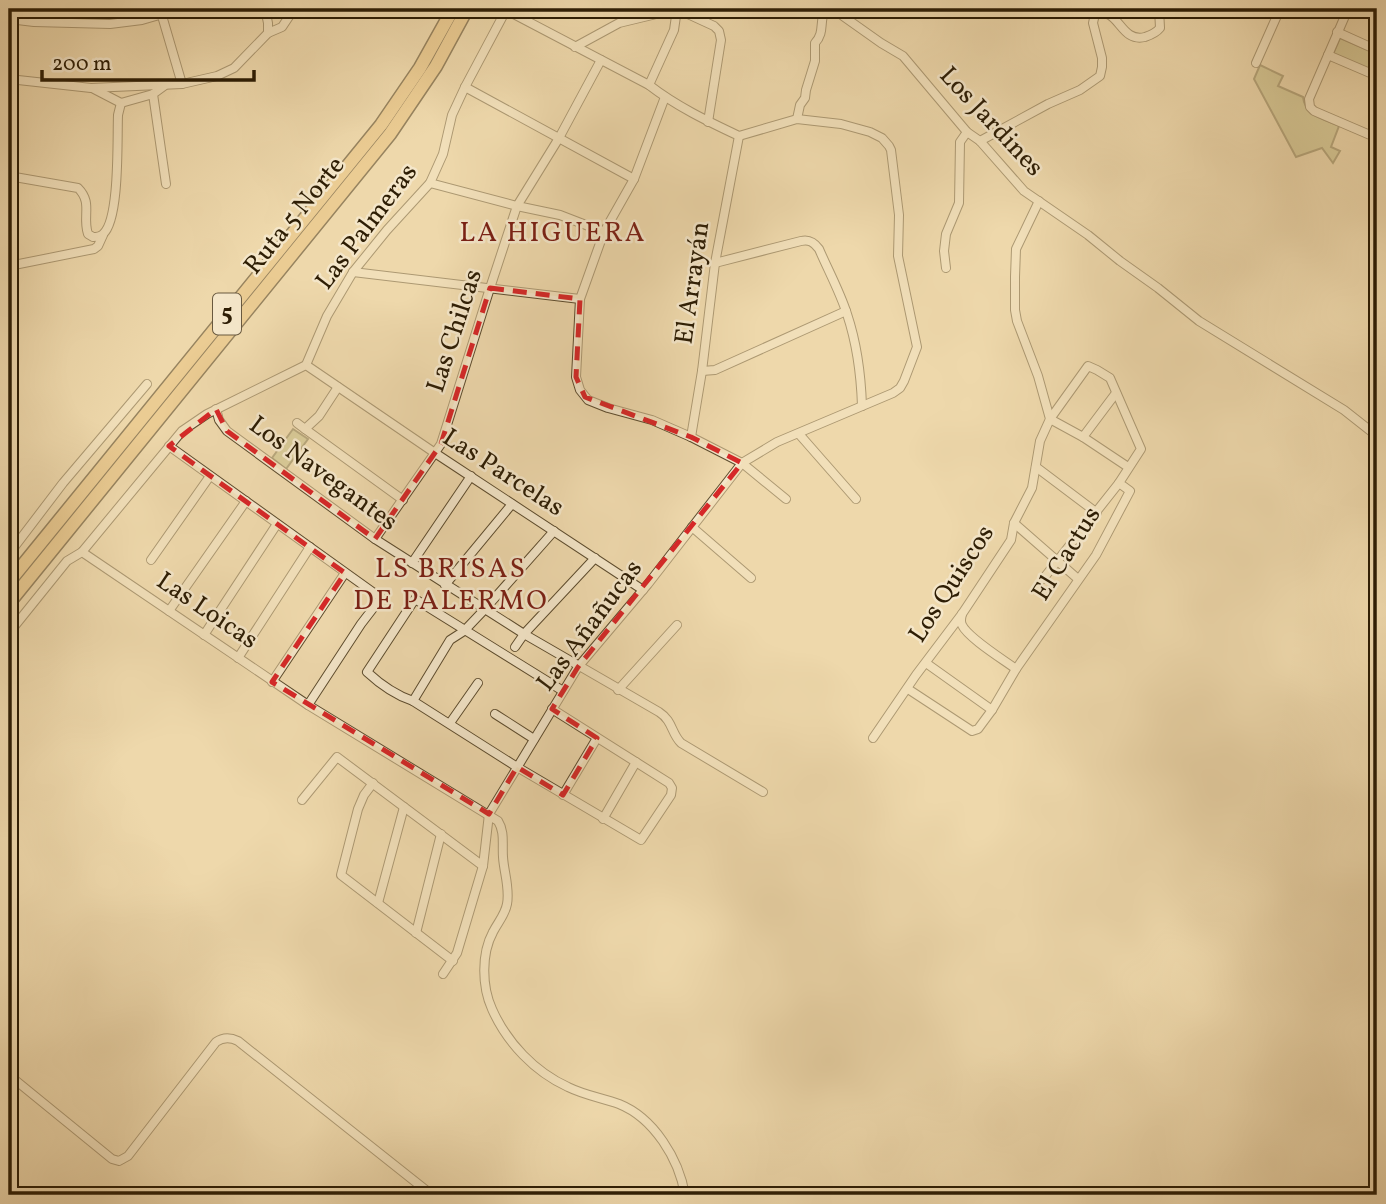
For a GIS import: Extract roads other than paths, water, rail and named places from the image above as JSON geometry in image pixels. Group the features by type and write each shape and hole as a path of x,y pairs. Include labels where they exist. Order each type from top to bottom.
{"highway":[{"name":"Ruta 5 Norte","path":"9,582 381,125 437,41 453,9"},
{"name":"Ruta 5 Norte","path":"9,603 390,134 426,82 467,9"}],"street":[{"path":"9,19 110,24 142,20 161,12 180,9"},
{"path":"265,9 268,33"},
{"path":"9,79 91,88 182,84 217,76 234,68 268,33 282,27 294,9"},
{"path":"505,9 649,85 708,122 739,136 797,119 841,124 870,132 883,138 891,150 899,215 898,256 917,347 900,388 766,447 741,463"},
{"name":"Las Palmeras","path":"306,365 327,316 353,272 430,183 443,154 452,115 464,87 505,9"},
{"path":"575,47 619,23 677,9 714,26 721,37 708,122"},
{"path":"649,85 674,30 677,9"},
{"path":"797,119 815,61 815,43 821,36 824,9"},
{"name":"Los Jardines","path":"833,9 903,57 967,132 980,141 1024,191 1088,235 1199,321 1344,410 1377,436"},
{"path":"980,141 1080,90 1100,76 1102,58 1093,23 1095,14 1106,13 1119,22 1126,33 1142,38 1160,28 1159,9"},
{"path":"1256,63 1280,9"},
{"path":"1348,9 1309,99 1310,107 1377,138"},
{"path":"161,12 182,84"},
{"path":"1338,32 1377,50"},
{"path":"1328,55 1377,76"},
{"name":"Las Chilcas","path":"375,540 441,444 517,206 559,138 601,60"},
{"path":"91,88 121,103 153,94 166,85"},
{"path":"464,87 634,179"},
{"path":"153,94 166,184"},
{"path":"665,97 634,179 604,232 580,299 576,377 578,386 588,400 652,420 691,436 741,463 786,499"},
{"path":"9,266 98,246 115,204 118,115 121,103"},
{"path":"946,268 946,234 959,203 960,142 967,132"},
{"name":"El Arrayán","path":"691,436 715,263 739,136"},
{"path":"9,176 78,188 85,195 88,234 93,237 103,235"},
{"path":"430,183 560,215 604,232"},
{"path":"1039,201 1016,249 1017,321 1038,376 1050,419 1128,467"},
{"path":"715,263 800,241 812,242 819,249 846,311 858,355 862,406"},
{"path":"353,272 580,299"},
{"path":"702,371 715,370 846,311"},
{"path":"9,633 67,561 82,552 169,446 190,425 216,409 306,365"},
{"name":"Las Parcelas","path":"306,365 643,590"},
{"name":"Los Quiscos","path":"873,738 962,614 1011,540 1014,523 1032,488 1040,441 1050,419 1087,366 1110,378 1116,393"},
{"path":"9,554 63,483 147,384"},
{"path":"305,429 319,416 338,387"},
{"path":"1083,437 1116,393"},
{"name":"El Cactus","path":"908,689 972,731 978,729 1016,669 1096,555 1130,491 1119,483 1141,449 1116,393"},
{"name":"Los Navegantes","path":"216,409 219,420 227,431 375,540 524,635 663,715 670,722 681,743 763,792"},
{"path":"298,423 402,500"},
{"path":"799,433 856,499"},
{"path":"169,446 381,598 307,705"},
{"name":"Las Añañucas","path":"443,974 457,953 483,866 489,814 578,667 643,590 741,463"},
{"path":"1035,467 1097,513"},
{"path":"151,560 210,476"},
{"path":"412,563 471,477"},
{"path":"1043,579 1119,483"},
{"path":"169,611 246,501"},
{"path":"445,584 512,503"},
{"path":"1014,523 1078,579"},
{"path":"204,635 278,524"},
{"path":"692,527 751,578"},
{"path":"413,701 450,640 464,631 554,531"},
{"path":"238,658 310,547"},
{"name":"Las Loicas","path":"82,552 307,705 489,814"},
{"path":"515,647 594,558"},
{"path":"272,682 345,573"},
{"path":"552,709 669,783 672,788 669,798 641,840 517,767 450,723 413,701 399,696 367,672 415,599 563,691"},
{"path":"962,614 960,621 972,637 1016,669"},
{"path":"618,690 677,625"},
{"path":"926,663 992,709"},
{"path":"450,723 478,683"},
{"path":"495,715 534,739"},
{"path":"563,795 597,738"},
{"path":"302,800 337,757 483,866"},
{"path":"603,819 636,762"},
{"path":"373,783 358,808 341,875 453,961"},
{"path":"377,903 404,807"},
{"path":"489,814 502,827 502,855 508,889 506,909 490,938 486,958 487,997 497,1020 518,1050 546,1075 581,1093 620,1105 648,1124 674,1160 685,1195"},
{"path":"416,933 441,834"},
{"path":"9,1075 112,1159 119,1161 128,1156 216,1042 231,1038 432,1195"}],"district":[{"name":"LA HIGUERA","path":"553,233"},
{"name":"LS BRISAS DE PALERMO","path":"451,585"}]}
